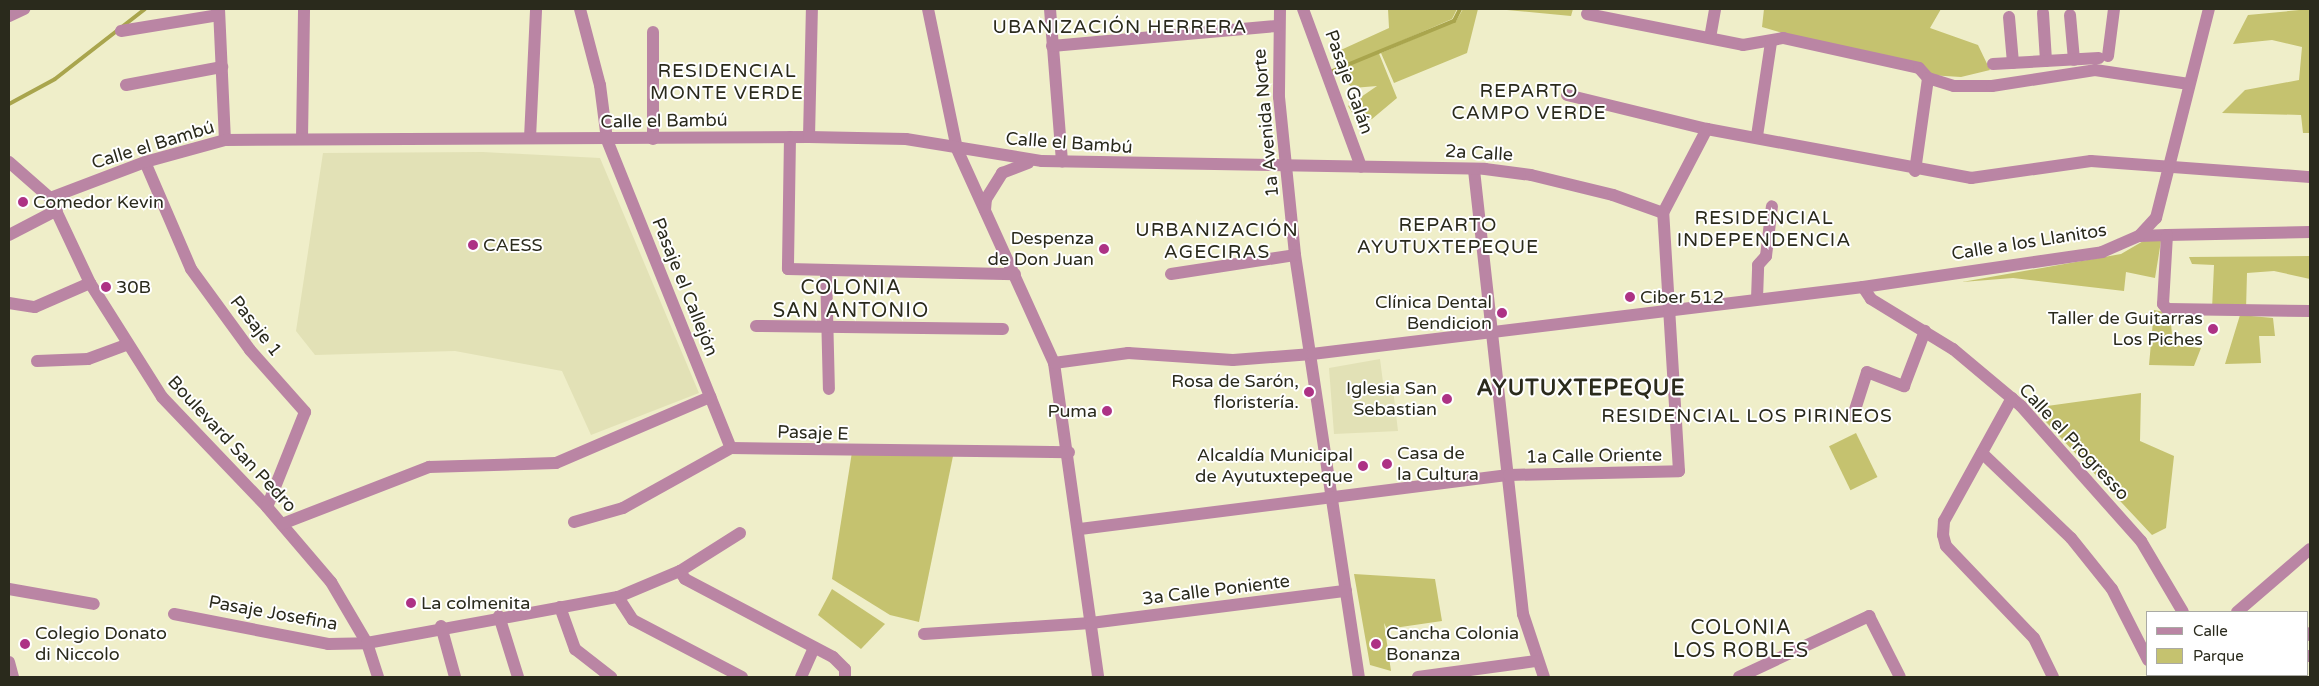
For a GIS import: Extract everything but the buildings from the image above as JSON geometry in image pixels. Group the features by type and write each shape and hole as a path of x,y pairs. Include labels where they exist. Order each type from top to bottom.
{"street":[{"path":"9,16 24,9"},
{"path":"302,139 304,9"},
{"path":"530,138 536,9"},
{"name":"Pasaje el Callejón","path":"580,9 600,85 607,140 731,448"},
{"path":"809,137 812,9"},
{"path":"928,9 957,149 1054,363 1080,529 1098,677"},
{"path":"1050,9 1062,162"},
{"name":"1a Avenida Norte","path":"1280,9 1277,26 1286,168 1295,255 1312,354 1359,677"},
{"name":"Pasaje Galán","path":"1303,9 1361,167"},
{"path":"1710,38 1715,9"},
{"path":"1993,64 2103,57 2114,9"},
{"name":"Calle a los Llanitos","path":"1054,363 1128,353 1233,360 1312,354 1671,308 1864,287 2102,252 2139,236 2156,218 2172,165 2189,84 2209,9"},
{"path":"121,31 219,12 225,140"},
{"path":"2043,13 2046,61"},
{"path":"1587,14 1743,45 1771,42 1783,38 1919,68 1928,78 1954,86 1992,86 2095,70 2189,84"},
{"path":"2070,15 2074,60"},
{"path":"2010,17 2013,63"},
{"path":"1052,46 1277,26"},
{"path":"653,32 653,139"},
{"path":"1757,136 1771,42"},
{"path":"126,85 222,66"},
{"path":"1915,171 1928,78"},
{"path":"1567,94 1707,129 1757,136 1915,171 1970,178 2091,161 2172,165 2310,177"},
{"path":"1671,308 1663,213 1707,129"},
{"path":"790,137 788,269 1015,274"},
{"name":"Calle el Bambú","path":"50,198 146,162 225,140 530,138 607,140 790,137 906,139 957,149 1042,161 1286,168"},
{"path":"985,210 986,199 1002,173 1010,166 1042,161"},
{"name":"Boulevard San Pedro","path":"9,162 50,198 90,283 126,345 162,397 268,507 331,582 367,642 378,677"},
{"name":"Pasaje 1","path":"146,162 192,269 250,350 305,412 268,507"},
{"name":"2a Calle","path":"1286,168 1361,167 1474,170 1531,175 1613,195 1663,213"},
{"path":"1474,170 1523,614 1537,661 1544,677"},
{"path":"1757,299 1758,265 1766,256 1772,206"},
{"path":"9,235 57,210"},
{"path":"2139,236 2310,232"},
{"path":"2167,236 2163,304 2167,309 2310,311"},
{"path":"1170,274 1295,255"},
{"path":"826,270 829,389"},
{"path":"9,303 35,307 90,283"},
{"name":"Calle el Progresso","path":"1864,287 1872,298 1954,349 2012,398 2141,541 2182,611"},
{"name":"1a Calle Oriente","path":"1080,529 1509,475 1679,471 1671,308"},
{"path":"756,326 1003,329"},
{"path":"1853,416 1867,372 1904,386 1924,331"},
{"path":"37,361 88,359 126,345"},
{"path":"282,524 429,467 556,463 710,398"},
{"path":"2012,398 1944,521 1946,546 2034,638 2052,677"},
{"name":"Pasaje E","path":"574,522 624,508 731,448 1069,452"},
{"path":"1982,453 2071,538 2112,590 2146,656"},
{"name":"Pasaje Josefina","path":"174,614 328,644 367,642 442,626 618,597 680,571 740,533"},
{"path":"2238,611 2310,550"},
{"path":"680,571 684,580 833,657 845,669 845,677"},
{"path":"9,590 94,604"},
{"name":"3a Calle Poniente","path":"924,634 1091,623 1346,591"},
{"path":"618,597 633,620 742,677"},
{"path":"560,607 574,649 594,674 611,677"},
{"path":"499,616 518,677"},
{"path":"1739,677 1869,616 1900,677"},
{"path":"442,626 454,677"},
{"path":"801,677 814,648"},
{"path":"1418,677 1537,661"},
{"path":"9,662 13,677"}],"shaded area":[{"name":"CAESS","path":"483,152 600,158 699,393 591,435 562,371 455,351 315,355 296,331 323,153"},
{"path":"1380,359 1384,390 1393,389 1398,431 1334,434 1329,368"}],"green space":[{"path":"1388,9 1457,9 1452,19 1378,51 1397,98 1372,119 1358,122 1348,106 1377,86 1353,88 1341,78 1332,54 1389,28"},
{"path":"1463,9 1478,9 1467,53 1394,83 1381,53 1456,21"},
{"path":"1496,9 1573,9 1571,16"},
{"path":"1764,9 1941,9 1930,28 1978,45 1990,70 1961,77 1929,75 1762,27"},
{"path":"2310,9 2310,133 2303,133 2301,115 2222,113 2245,90 2299,80 2302,47 2272,40 2233,44 2248,15"},
{"path":"2145,240 2161,241 2155,278 2126,272 2124,291 2013,278 1962,282 2121,254"},
{"path":"2310,256 2310,279 2274,271 2247,273 2246,310 2212,309 2214,265 2192,264 2189,257"},
{"path":"2154,310 2170,313 2173,345 2201,348 2194,366 2149,365"},
{"path":"2240,315 2273,318 2275,336 2259,336 2261,363 2225,364"},
{"path":"2141,393 2140,441 2174,456 2166,528 2152,535 2046,422 2047,406"},
{"path":"1856,433 1877,477 1851,490 1829,446"},
{"path":"852,452 953,456 919,622 890,615 832,579"},
{"path":"1354,574 1435,579 1442,621 1387,629 1384,623 1391,671 1370,665"},
{"path":"832,589 885,624 861,649 818,615"}],"waterway":[{"path":"9,104 55,79 145,9"},
{"path":"1330,72 1454,21 1460,9"}],"place":[{"name":"Comedor Kevin","path":"23,202"},
{"name":"CAESS","path":"473,245"},
{"name":"Despenza de Don Juan","path":"1104,249"},
{"name":"30B","path":"106,287"},
{"name":"Ciber 512","path":"1630,297"},
{"name":"Clínica Dental Bendicion","path":"1502,313"},
{"name":"Taller de Guitarras Los Piches","path":"2213,329"},
{"name":"Rosa de Sarón, floristería.","path":"1309,392"},
{"name":"Iglesia San Sebastian","path":"1447,399"},
{"name":"Puma","path":"1107,411"},
{"name":"Casa de la Cultura","path":"1387,464"},
{"name":"Alcaldía Municipal de Ayutuxtepeque","path":"1363,466"},
{"name":"La colmenita","path":"411,603"},
{"name":"Colegio Donato di Niccolo","path":"25,644"},
{"name":"Cancha Colonia Bonanza","path":"1376,644"}],"district":[{"name":"UBANIZACIÓN HERRERA","path":"1120,28"},
{"name":"RESIDENCIAL MONTE VERDE","path":"727,83"},
{"name":"REPARTO CAMPO VERDE","path":"1529,103"},
{"name":"RESIDENCIAL INDEPENDENCIA","path":"1764,230"},
{"name":"REPARTO AYUTUXTEPEQUE","path":"1448,237"},
{"name":"URBANIZACIÓN AGECIRAS","path":"1217,242"},
{"name":"COLONIA SAN ANTONIO","path":"851,300"},
{"name":"AYUTUXTEPEQUE","path":"1581,389"},
{"name":"RESIDENCIAL LOS PIRINEOS","path":"1747,417"},
{"name":"COLONIA LOS ROBLES","path":"1741,640"}]}
